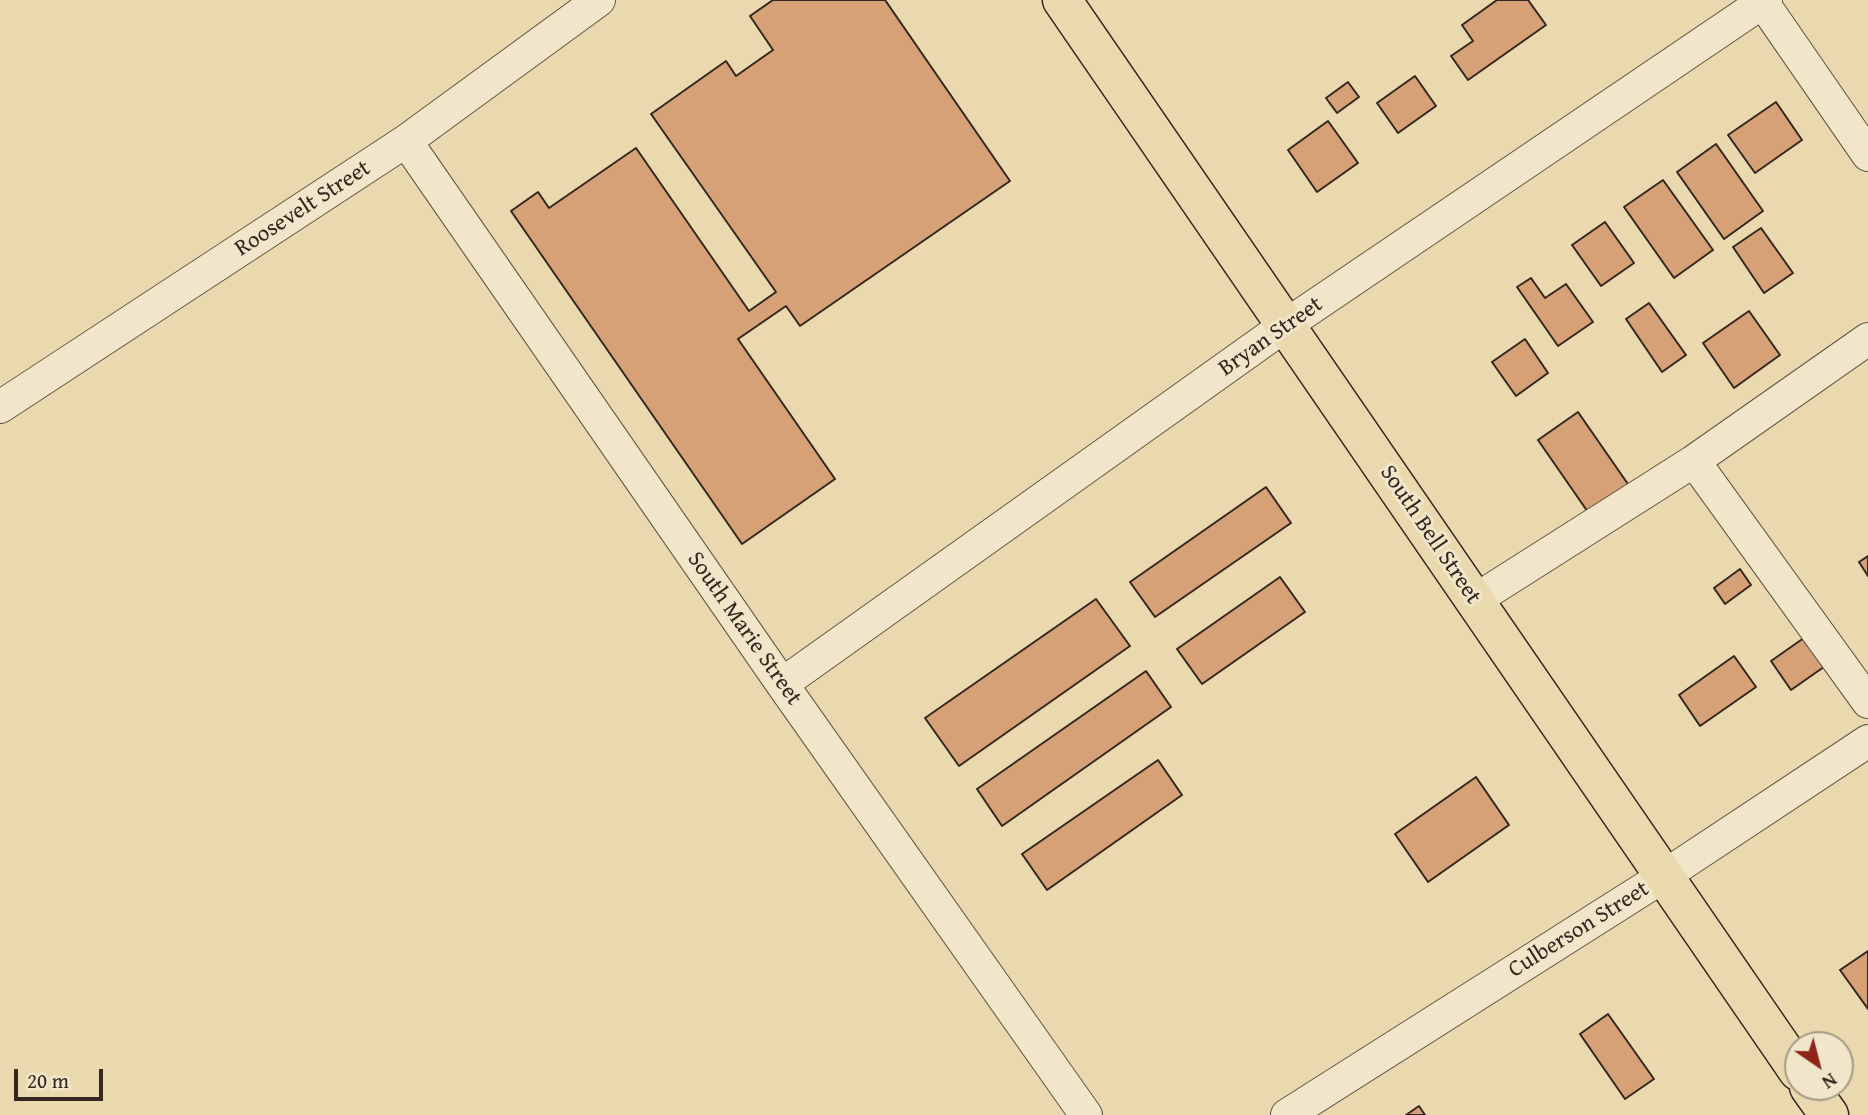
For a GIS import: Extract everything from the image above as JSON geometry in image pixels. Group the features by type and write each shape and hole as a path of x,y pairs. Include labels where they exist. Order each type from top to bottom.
{"main road":[{"name":"South Bell Street","path":"1062,0 1784,1051"}],"street":[{"name":"Roosevelt Street","path":"0,407 407,141 599,0"},
{"name":"Bryan Street","path":"782,684 1286,325 1763,1"},
{"path":"1763,1 1868,155"},
{"name":"South Marie Street","path":"407,141 782,684 1086,1115"},
{"path":"1475,600 1695,461 1868,339"},
{"path":"1695,461 1868,702"},
{"name":"Culberson Street","path":"1287,1115 1664,876 1868,741"}],"building":[{"path":"773,0 885,0 1010,181 800,326 786,306 738,339 835,479 742,544 511,211 538,192 549,208 636,148 749,311 776,292 651,114 726,61 736,76 773,50 750,16"},
{"path":"1497,0 1528,0 1546,25 1468,80 1451,56 1473,41 1462,25"},
{"path":"1415,76 1436,106 1398,133 1377,103"},
{"path":"1348,82 1359,97 1337,113 1326,98"},
{"path":"1776,102 1802,140 1755,173 1728,135"},
{"path":"1328,121 1358,163 1317,192 1288,150"},
{"path":"1716,144 1763,211 1724,239 1677,172"},
{"path":"1663,180 1713,250 1674,278 1624,207"},
{"path":"1605,222 1634,263 1601,286 1572,245"},
{"path":"1761,228 1793,273 1764,293 1733,247"},
{"path":"1531,278 1545,298 1566,284 1593,322 1558,346 1517,287"},
{"path":"1649,303 1686,355 1662,372 1626,319"},
{"path":"1749,311 1780,355 1734,388 1703,343"},
{"path":"1525,339 1548,373 1516,396 1492,362"},
{"path":"1578,412 1630,487 1590,515 1538,440"},
{"path":"1266,487 1291,523 1155,617 1130,582"},
{"path":"1868,556 1868,576 1859,562"},
{"path":"1740,569 1751,585 1725,604 1714,588"},
{"path":"1280,577 1305,612 1202,684 1177,649"},
{"path":"1096,599 1130,646 959,766 925,718"},
{"path":"1811,633 1831,662 1791,690 1771,661"},
{"path":"1734,656 1756,687 1700,726 1679,695"},
{"path":"1146,671 1171,707 1002,826 977,789"},
{"path":"1158,760 1182,795 1047,890 1022,854"},
{"path":"1476,777 1509,825 1428,882 1395,834"},
{"path":"1868,951 1868,1009 1840,970"},
{"path":"1608,1014 1654,1079 1625,1099 1580,1034"},
{"path":"1419,1106 1425,1115 1406,1115"}]}
